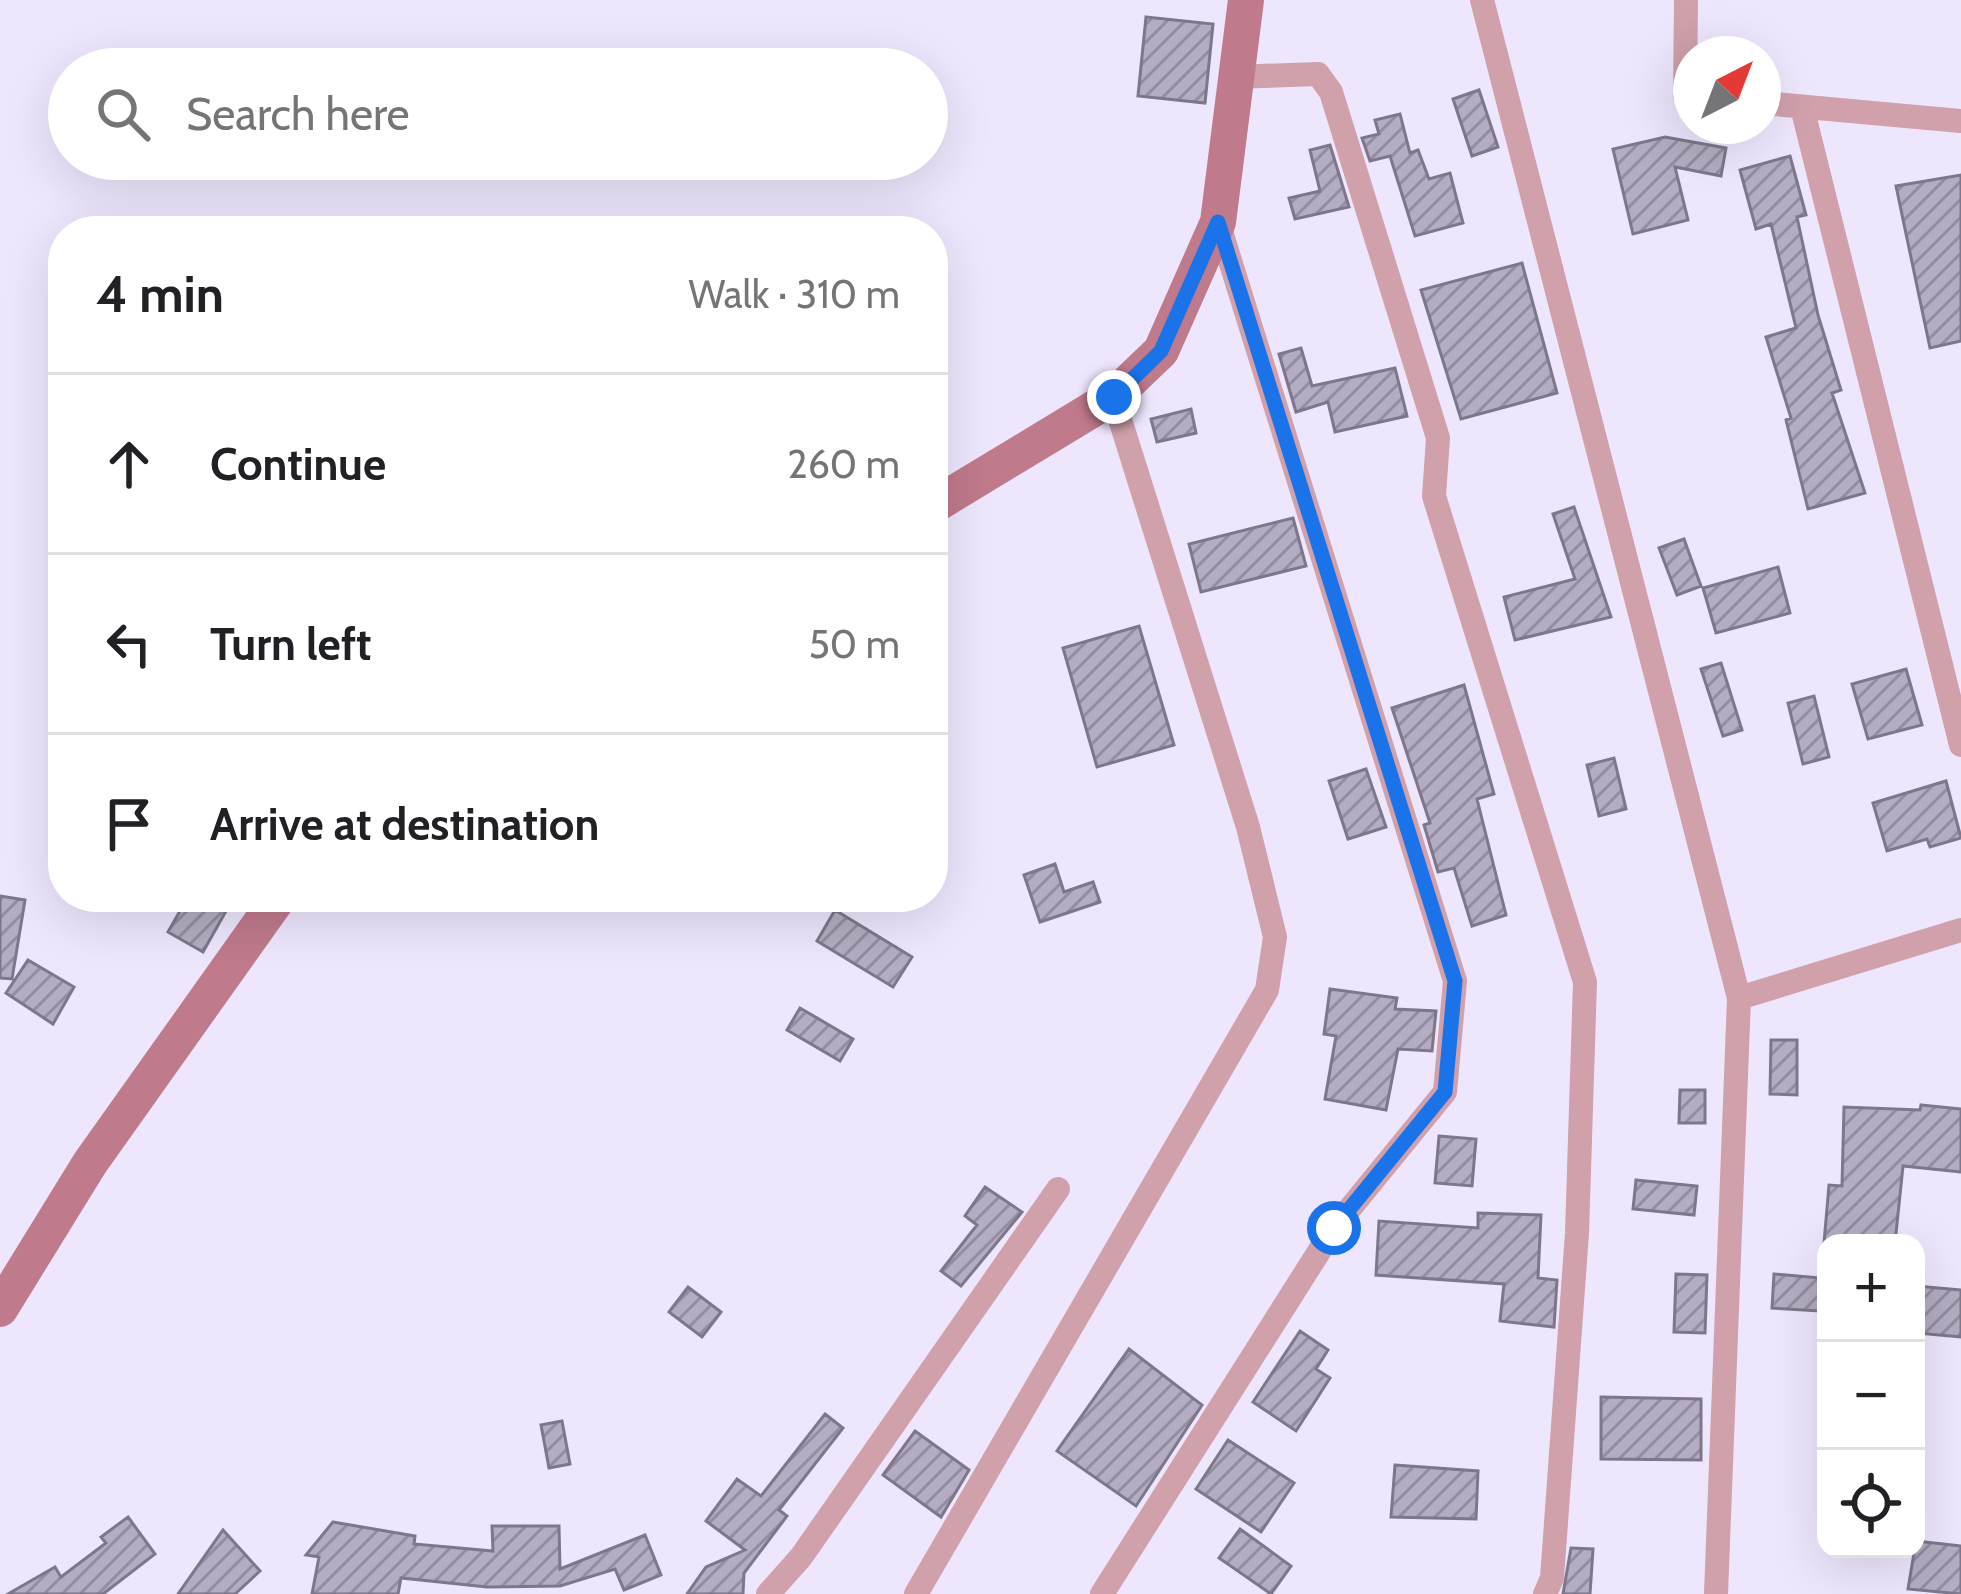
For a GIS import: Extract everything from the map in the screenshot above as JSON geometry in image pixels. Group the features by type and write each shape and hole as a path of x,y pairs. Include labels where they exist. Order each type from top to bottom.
{"main road":[{"path":"948,497 1114,397 1161,351 1218,222 1246,0"},
{"path":"0,1309 20,1268 90,1163 268,912"}],"street":[{"path":"1482,0 1739,998 1716,1594"},
{"path":"1686,36 1687,0"},
{"path":"1233,77 1318,74 1331,92 1438,437 1434,496 1585,982 1577,1233 1552,1578 1545,1594"},
{"path":"1781,105 1961,121"},
{"path":"1802,107 1961,746"},
{"path":"1114,1590 1334,1228 1445,1092 1455,981 1218,222"},
{"path":"916,1594 1267,990 1275,937 1248,827 1114,397"},
{"path":"1739,998 1961,930"},
{"path":"768,1594 814,1537 1058,1189"}],"building":[{"path":"1146,17 1213,24 1205,103 1138,96"},
{"path":"1479,90 1498,147 1472,156 1453,99"},
{"path":"1400,114 1410,153 1418,150 1429,179 1450,173 1463,223 1415,236 1390,156 1370,161 1362,138 1379,134 1375,120"},
{"path":"1665,137 1673,138 1673,144 1726,148 1721,176 1675,167 1688,220 1633,234 1613,149"},
{"path":"1330,145 1349,207 1295,219 1289,198 1320,191 1310,150"},
{"path":"1790,156 1806,215 1797,217 1818,315 1841,390 1832,393 1865,493 1808,509 1786,420 1791,418 1766,337 1796,328 1771,224 1756,229 1740,170"},
{"path":"1961,175 1961,341 1930,348 1896,186"},
{"path":"1522,263 1557,393 1461,419 1421,290"},
{"path":"1301,348 1312,386 1395,368 1407,416 1335,432 1328,402 1296,412 1279,354"},
{"path":"1191,409 1196,433 1157,442 1151,419"},
{"path":"1574,507 1611,617 1515,640 1504,597 1575,579 1553,514"},
{"path":"1293,518 1306,566 1201,592 1189,544"},
{"path":"1684,539 1701,586 1677,595 1659,548"},
{"path":"1778,567 1790,613 1716,633 1703,588"},
{"path":"1139,626 1174,745 1097,767 1063,648"},
{"path":"1721,663 1742,730 1723,736 1701,669"},
{"path":"1906,669 1922,725 1868,739 1852,684"},
{"path":"1464,685 1494,794 1477,799 1506,915 1472,926 1454,868 1438,872 1424,825 1430,823 1392,708"},
{"path":"1814,696 1829,757 1803,764 1788,703"},
{"path":"1614,758 1626,809 1599,816 1587,765"},
{"path":"1366,769 1386,827 1348,839 1329,781"},
{"path":"1946,781 1961,838 1930,847 1927,839 1887,851 1873,803"},
{"path":"1055,864 1064,892 1093,882 1100,902 1040,922 1024,875"},
{"path":"0,896 25,900 12,979 0,978"},
{"path":"179,912 225,912 203,952 168,932"},
{"path":"838,912 912,957 893,987 817,941"},
{"path":"28,960 74,987 53,1024 6,993"},
{"path":"1330,989 1397,998 1395,1009 1436,1011 1432,1051 1398,1049 1386,1110 1325,1099 1336,1036 1324,1034"},
{"path":"800,1008 853,1039 840,1061 787,1030"},
{"path":"1771,1040 1797,1040 1797,1095 1770,1094"},
{"path":"1680,1090 1705,1090 1705,1123 1679,1123"},
{"path":"1921,1105 1961,1109 1961,1172 1903,1166 1896,1234 1825,1234 1829,1185 1842,1186 1844,1107 1920,1110"},
{"path":"1439,1136 1476,1139 1472,1186 1435,1183"},
{"path":"1636,1180 1697,1186 1694,1215 1633,1209"},
{"path":"985,1187 1022,1212 961,1286 941,1271 977,1225 965,1216"},
{"path":"1478,1213 1541,1215 1538,1278 1557,1280 1554,1327 1500,1321 1504,1284 1376,1275 1379,1221 1478,1228"},
{"path":"1676,1274 1707,1275 1705,1333 1674,1332"},
{"path":"1774,1274 1817,1278 1817,1311 1772,1308"},
{"path":"688,1287 721,1312 702,1337 669,1312"},
{"path":"1925,1287 1961,1290 1961,1337 1925,1334"},
{"path":"1300,1331 1328,1350 1316,1369 1330,1378 1296,1431 1253,1402"},
{"path":"1129,1349 1202,1405 1136,1506 1057,1451"},
{"path":"1601,1397 1701,1399 1701,1460 1601,1459"},
{"path":"825,1414 843,1428 779,1510 787,1516 744,1573 743,1594 687,1594 706,1567 745,1550 706,1521 737,1479 761,1496"},
{"path":"562,1421 570,1464 549,1468 541,1425"},
{"path":"915,1431 969,1470 941,1517 883,1475"},
{"path":"1228,1440 1294,1483 1261,1532 1196,1489"},
{"path":"1395,1465 1478,1471 1476,1519 1391,1517"},
{"path":"128,1517 155,1554 103,1594 8,1594 55,1567 61,1577 106,1543 101,1537"},
{"path":"333,1522 415,1536 414,1544 493,1551 492,1526 559,1526 560,1569 645,1535 661,1575 624,1590 615,1569 560,1586 487,1587 401,1578 398,1594 312,1594 319,1557 306,1555"},
{"path":"1240,1529 1291,1566 1271,1594 1219,1558"},
{"path":"223,1530 260,1571 235,1594 178,1594"},
{"path":"1925,1542 1961,1546 1961,1594 1908,1589 1913,1558 1925,1558"},
{"path":"1571,1548 1593,1549 1590,1594 1563,1594"}],"route":[{"path":"1114,397 1161,351 1218,222 1455,981 1445,1092 1334,1228"}]}
